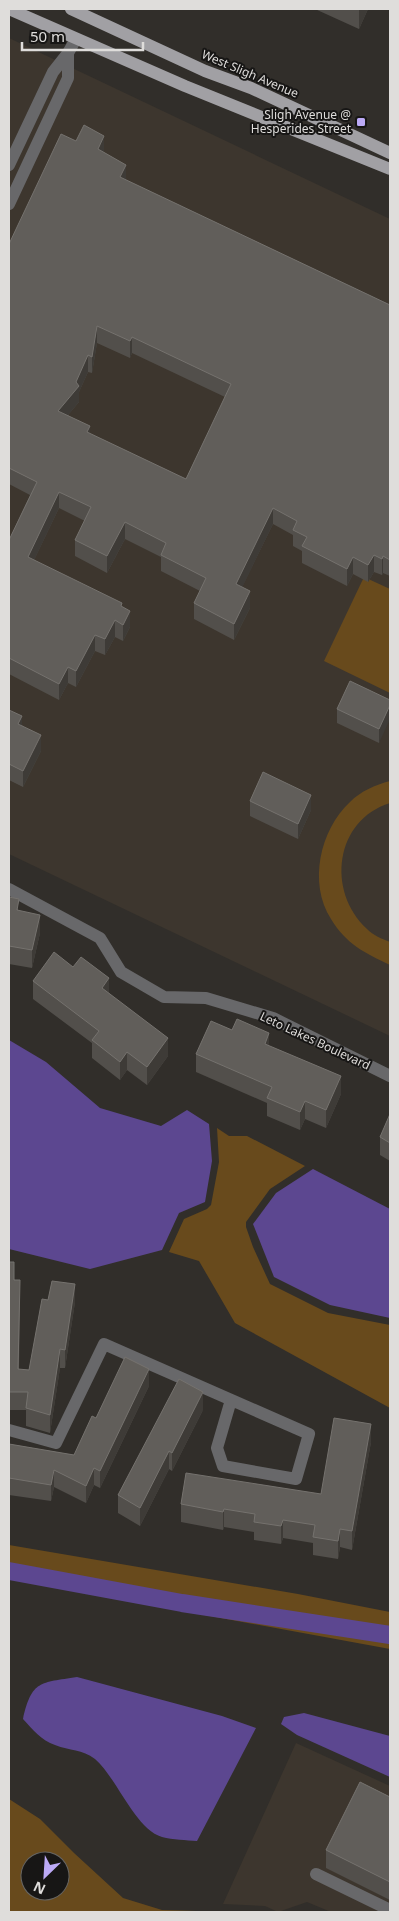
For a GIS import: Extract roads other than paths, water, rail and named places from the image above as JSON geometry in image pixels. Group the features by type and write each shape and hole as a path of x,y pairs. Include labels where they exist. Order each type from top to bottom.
{"main road":[{"path":"9,9 185,86 390,168"},
{"name":"West Sligh Avenue","path":"71,9 205,71 251,88 390,153"}],"street":[{"path":"9,165 53,72 76,39"},
{"path":"9,204 68,78 68,53"},
{"name":"Leto Lakes Boulevard","path":"9,889 100,938 121,972 164,997 206,998 272,1018 390,1076"},
{"path":"9,1430 56,1443 104,1344 309,1434 296,1479 223,1466 217,1448 231,1400"},
{"path":"316,1874 390,1910"}],"waterway":[{"path":"9,1571 182,1603 390,1635"}],"place":[{"name":"Sligh Avenue @ Hesperides Street","path":"361,122"}]}
